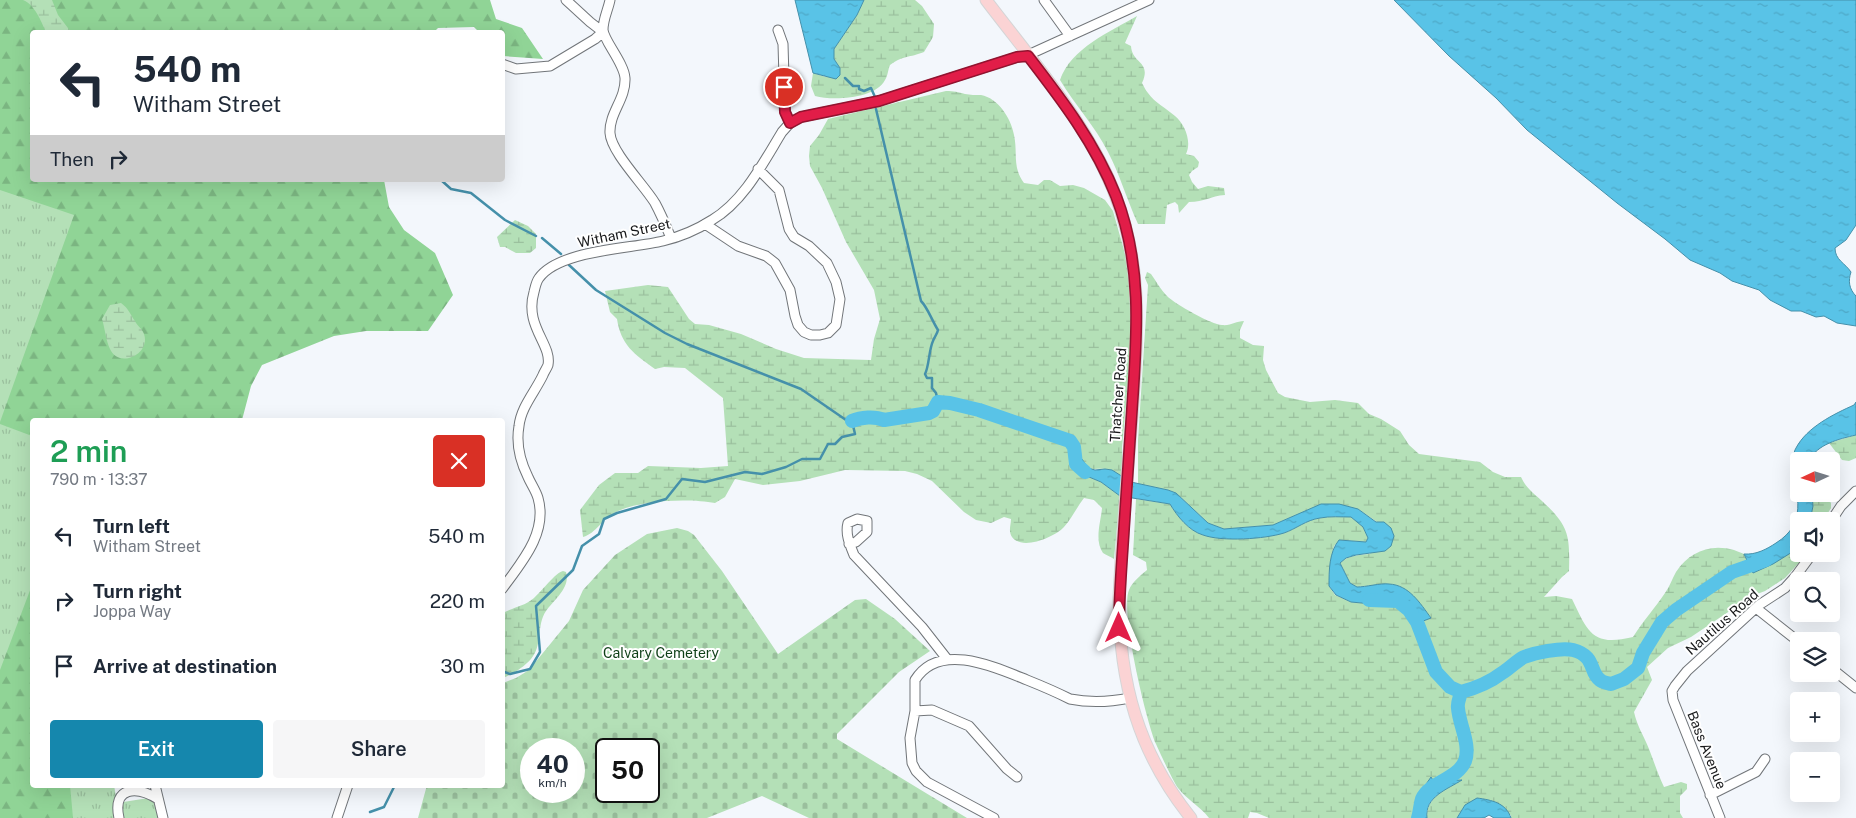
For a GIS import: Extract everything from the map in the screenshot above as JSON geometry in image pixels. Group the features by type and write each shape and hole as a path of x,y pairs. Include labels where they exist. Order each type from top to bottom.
{"main road":[{"name":"Thatcher Road","path":"986,0 1065,105 1091,143 1116,196 1129,239 1138,310 1128,478 1120,572 1119,628 1123,667 1130,698 1152,757 1176,799 1191,818"}],"street":[{"path":"566,0 603,32 622,66 625,77 622,100 613,116 610,127 612,142 654,202 671,238"},
{"path":"505,65 516,69 550,66 595,39 603,32 610,0"},
{"path":"1044,0 1070,36"},
{"path":"778,30 783,44 785,112 790,123 801,117 879,101 1017,57 1028,56 1149,0"},
{"name":"Witham Street","path":"505,585 536,538 540,519 538,497 518,449 521,416 548,365 547,355 533,322 531,311 531,301 538,280 546,269 559,262 671,238 705,224 726,210 741,195 782,132 790,123"},
{"path":"705,224 738,246 766,256 775,263 790,290 795,316 798,325 804,332 811,335 820,335 828,333 836,325 840,300 836,282 827,263 809,246 794,237 789,229 779,190 758,169"},
{"path":"1837,512 1841,506 1855,496"},
{"path":"849,544 858,560 922,627 947,659"},
{"name":"Nautilus Road","path":"1672,691 1687,671 1756,608 1785,588 1806,562"},
{"path":"1756,608 1790,635"},
{"path":"994,818 927,782 912,763 910,738 915,711 914,680 924,668 947,659 978,662 1070,699 1108,702 1130,698"},
{"path":"1840,675 1856,688"},
{"name":"Bass Avenue","path":"1672,691 1673,700 1720,818"},
{"path":"915,711 932,710 969,726 1007,770 1017,777"},
{"path":"1710,795 1756,772 1765,760"},
{"path":"156,788 163,818"},
{"path":"337,818 347,788"},
{"path":"119,818 118,805 121,796 126,792 142,790 158,799"}],"green space":[{"path":"0,0 490,0 496,19 522,28 543,59 505,56 505,30 477,30 474,27 438,28 436,30 30,30 30,182 384,182 389,207 404,230 435,253 453,295 428,331 366,331 334,336 262,365 251,386 243,418 30,418 30,788 74,788 75,818 0,818"},
{"path":"23,0 52,0 58,15 69,30 45,30 40,18 27,2"},
{"path":"864,0 915,0 922,6 934,24 933,37 924,52 903,58 890,65 885,80 872,91 863,95 842,98 815,96 811,86 813,73 826,77 840,68 834,59 834,49 857,15"},
{"path":"1137,16 1125,43 1131,46 1132,52 1145,70 1142,83 1151,97 1179,119 1184,128 1188,139 1186,154 1194,156 1199,162 1198,167 1189,175 1192,182 1198,189 1208,186 1224,188 1225,195 1189,202 1179,213 1178,205 1175,202 1167,205 1165,224 1138,224 1108,152 1060,80 1065,69 1082,50 1092,42"},
{"path":"946,91 981,95 998,104 1010,122 1015,142 1018,171 1024,183 1038,185 1044,180 1050,180 1060,186 1073,185 1084,188 1105,200 1113,211 1129,268 1131,309 1130,361 1122,448 1123,470 1121,477 1107,469 1088,468 1077,472 1101,482 1120,496 1114,559 1103,553 1100,548 1098,537 1102,508 1094,500 1084,498 1070,520 1060,531 1038,541 1023,543 1017,541 1011,535 1011,519 1004,517 991,523 976,520 964,512 932,481 905,471 845,470 800,481 763,485 735,479 725,497 715,503 678,500 626,508 606,518 592,532 583,537 580,510 599,485 615,473 638,473 648,466 701,468 728,466 723,398 685,368 664,367 655,369 641,359 625,342 617,319 610,312 605,291 648,285 668,287 689,319 695,324 709,325 741,334 776,349 804,358 871,360 874,339 880,319 874,290 846,242 810,166 810,146 828,119"},
{"path":"0,190 74,215 0,422"},
{"path":"515,220 528,226 536,234 536,248 530,253 516,253 505,247 500,247 497,237"},
{"path":"1147,272 1151,274 1171,300 1202,318 1222,325 1244,321 1240,330 1240,338 1253,345 1264,346 1263,360 1266,370 1278,393 1285,397 1310,402 1335,400 1358,403 1369,414 1400,431 1409,445 1419,454 1480,462 1493,472 1505,477 1521,477 1530,490 1558,517 1568,540 1569,571 1544,597 1556,596 1572,599 1588,628 1600,638 1619,640 1633,637 1665,593 1681,565 1694,554 1701,551 1725,548 1744,554 1753,573 1790,553 1790,562 1800,562 1785,578 1765,591 1752,596 1691,637 1668,648 1647,667 1652,680 1634,712 1664,787 1681,782 1687,784 1687,789 1680,796 1680,813 1683,818 1511,818 1511,815 1465,805 1457,818 1427,818 1429,806 1436,796 1457,783 1446,781 1436,785 1433,782 1413,818 1269,818 1250,812 1248,818 1209,818 1182,792 1156,744 1135,666 1131,642 1127,602 1129,590 1134,581 1147,570 1146,562 1133,555 1136,499 1170,504 1188,527 1203,535 1221,538 1266,537 1284,533 1315,519 1351,517 1363,527 1368,538 1366,542 1340,540 1334,546 1329,586 1335,595 1351,602 1372,604 1388,600 1404,602 1418,623 1430,617 1388,584 1357,587 1350,583 1340,563 1350,557 1370,554 1377,522 1358,509 1296,515 1273,525 1224,529 1208,523 1176,493 1138,484 1138,440 1148,285 1145,278"},
{"path":"121,303 128,309 142,330 145,341 139,353 127,358 120,358 114,355 110,349 102,319 110,305"},
{"path":"0,424 30,435 30,590 0,670"},
{"path":"1856,435 1856,458 1849,461 1842,460 1840,452 1836,452 1829,443"},
{"path":"1813,502 1831,503 1829,512 1812,512"},
{"name":"Calvary Cemetery","path":"677,528 694,535 722,571 778,654 855,600 866,599 895,619 930,651 899,672 837,734 837,739 967,818 809,818 762,796 707,818 418,818 426,788 505,788 505,682 529,670 569,621 583,590 615,555 647,534"},
{"path":"560,572 566,572 566,583 543,617 535,654 522,667 505,677 505,612 531,601"},
{"path":"70,788 114,788 117,803 161,796 165,818 73,818"}],"water":[{"path":"795,0 864,0 857,15 834,49 834,59 840,68 840,75 836,79 813,73"},
{"path":"1394,0 1856,0 1856,225 1846,240 1835,248 1835,252 1851,272 1850,285 1856,296 1856,326 1837,323 1824,316 1816,317 1801,311 1791,311 1770,300 1759,290 1732,281 1720,273 1690,260 1527,130 1496,98 1449,56"},
{"path":"1856,402 1856,435 1823,446 1815,452 1794,452 1801,440 1814,428 1830,417 1854,405"},
{"path":"1074,459 1082,459 1088,468 1112,470 1131,482 1176,493 1208,523 1224,529 1273,525 1321,504 1339,504 1358,509 1376,522 1384,522 1391,528 1394,536 1391,546 1385,551 1356,555 1346,558 1340,563 1350,583 1357,587 1385,584 1396,585 1408,591 1423,606 1431,618 1418,623 1404,602 1388,600 1372,604 1351,602 1336,595 1329,586 1330,562 1333,550 1339,540 1366,542 1368,538 1363,527 1351,517 1315,519 1284,533 1266,537 1232,539 1211,537 1198,533 1188,527 1170,504 1120,496 1101,482 1077,472 1073,464"},
{"path":"1798,502 1813,502 1812,512 1797,512"},
{"path":"1790,530 1790,553 1753,573 1744,554 1757,553 1776,543"},
{"path":"1431,777 1436,785 1446,781 1462,780 1433,799 1429,804 1427,818 1413,818 1418,796"},
{"path":"1477,798 1498,803 1506,809 1511,818 1494,818 1489,815 1484,818 1457,818 1465,805"}],"waterway":[{"path":"845,78 853,86 859,86 859,89 864,91 871,88 875,97"},
{"path":"876,109 921,301 938,330 932,344 925,374 927,378 932,378 932,388 936,393 938,402"},
{"path":"443,182 451,189 471,193 505,220 536,236"},
{"path":"542,238 561,254"},
{"path":"505,672 510,674 530,669 540,652 536,606 573,570 582,546 599,534 604,519 617,513 666,499 682,479 705,482 745,472 762,474 786,467 802,459 820,459 828,444 835,444 842,437 855,434 852,421 846,420 801,389 687,344 665,333 596,290 569,265"},
{"path":"852,421 868,418 884,420 929,413 933,411 938,402 950,403 979,410 1070,441 1074,447 1076,464 1085,472"},
{"path":"1369,600 1398,601 1409,610 1417,622 1436,672 1450,687 1461,692 1492,680 1524,657 1562,649 1573,650 1585,656 1597,677 1611,684 1624,679 1638,668 1643,653 1662,622 1676,610 1732,572 1766,560"},
{"path":"1418,818 1422,799 1426,793 1456,773 1465,761 1467,748 1458,706 1461,692"},
{"path":"370,812 384,807 394,788"}],"route":[{"path":"784,87 785,112 790,123 801,117 879,101 1017,57 1028,56 1091,143 1116,196 1124,220 1137,291 1137,336 1120,572 1119,628"}]}
